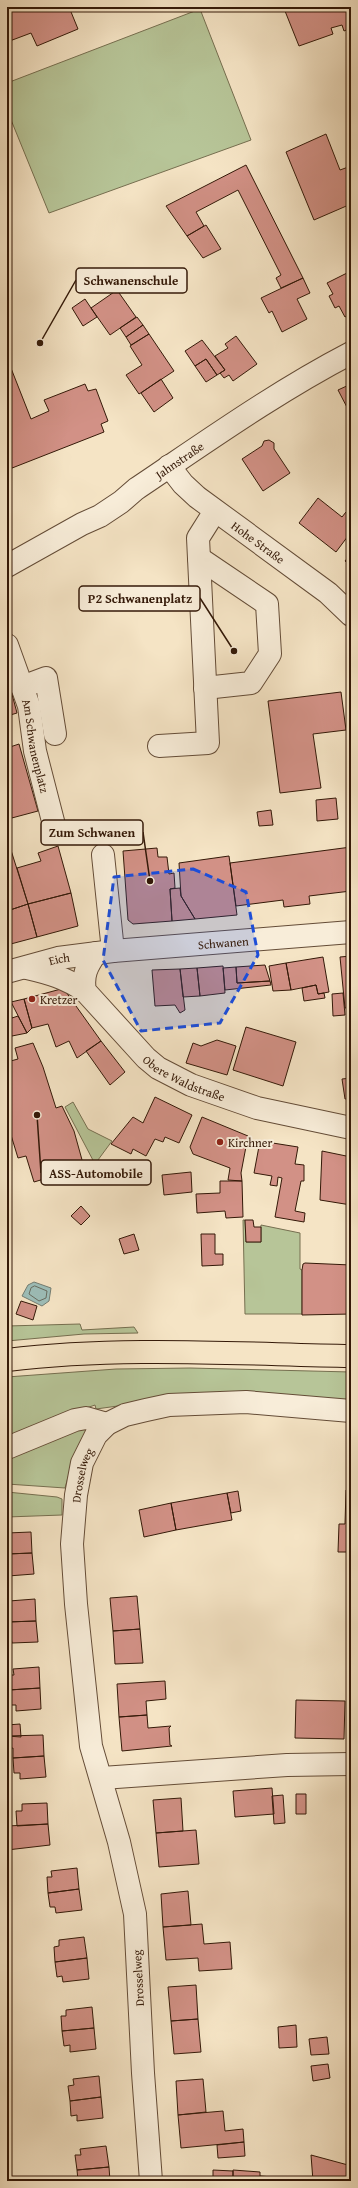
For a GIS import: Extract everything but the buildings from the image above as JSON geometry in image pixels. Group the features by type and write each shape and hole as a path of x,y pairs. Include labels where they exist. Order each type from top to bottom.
{"main road":[{"path":"7,1360 77,1354 157,1352 351,1356"}],"street":[{"name":"Jahnstraße","path":"7,566 82,524 100,516 122,502 136,488 298,382 351,353"},
{"name":"Hohe Straße","path":"170,466 188,488 215,511 328,593 351,615"},
{"path":"159,746 208,743 198,538 215,511"},
{"path":"199,558 267,604 270,654 251,683 205,688"},
{"name":"Am Schwanenplatz","path":"7,645 29,706 35,751 54,825"},
{"path":"22,687 46,678 55,734"},
{"path":"85,991 83,979 88,965 105,952 103,855"},
{"name":"Schwanen","path":"105,952 351,932"},
{"name":"Eich","path":"15,970 58,958 105,952"},
{"name":"Eich","path":"15,970 56,974 85,991"},
{"name":"Obere Waldstraße","path":"85,991 146,1058 158,1068 191,1085 257,1108 351,1128"},
{"name":"Drosselweg","path":"151,2181 143,2073 135,1914 119,1842 102,1778 91,1746 72,1544 76,1495 82,1464 96,1435 107,1424 125,1415 169,1406 246,1402 351,1411"},
{"path":"7,1448 75,1420 86,1418 107,1424"},
{"path":"102,1778 287,1765 351,1764"}],"highlighted area":[{"path":"193,869 246,892 258,955 220,1023 141,1031 103,960 114,877"}],"green space":[{"path":"200,9 251,140 49,213 7,110 7,83"},
{"path":"73,1102 88,1129 112,1141 95,1164 65,1107"},
{"path":"243,1220 245,1220 246,1242 261,1242 261,1225 300,1233 302,1314 245,1314"},
{"path":"80,1324 82,1330 134,1327 138,1333 84,1334 7,1341 7,1326"},
{"path":"190,1368 351,1372 351,1401 125,1405 96,1409 95,1405 49,1421 7,1440 7,1377 116,1369"},
{"path":"90,1425 72,1463 65,1488 7,1484 7,1454"},
{"path":"7,1492 57,1497 62,1499 62,1515 7,1517"}],"water":[{"path":"34,1282 51,1288 49,1301 42,1306 22,1296 28,1285"}],"place":[{"name":"Schwanenschule","path":"40,343"},
{"name":"P2 Schwanenplatz","path":"234,651"},
{"name":"Zum Schwanen","path":"150,881"},
{"name":"Kretzer","path":"32,999"},
{"name":"ASS-Automobile","path":"37,1115"},
{"name":"Kirchner","path":"220,1142"}]}
